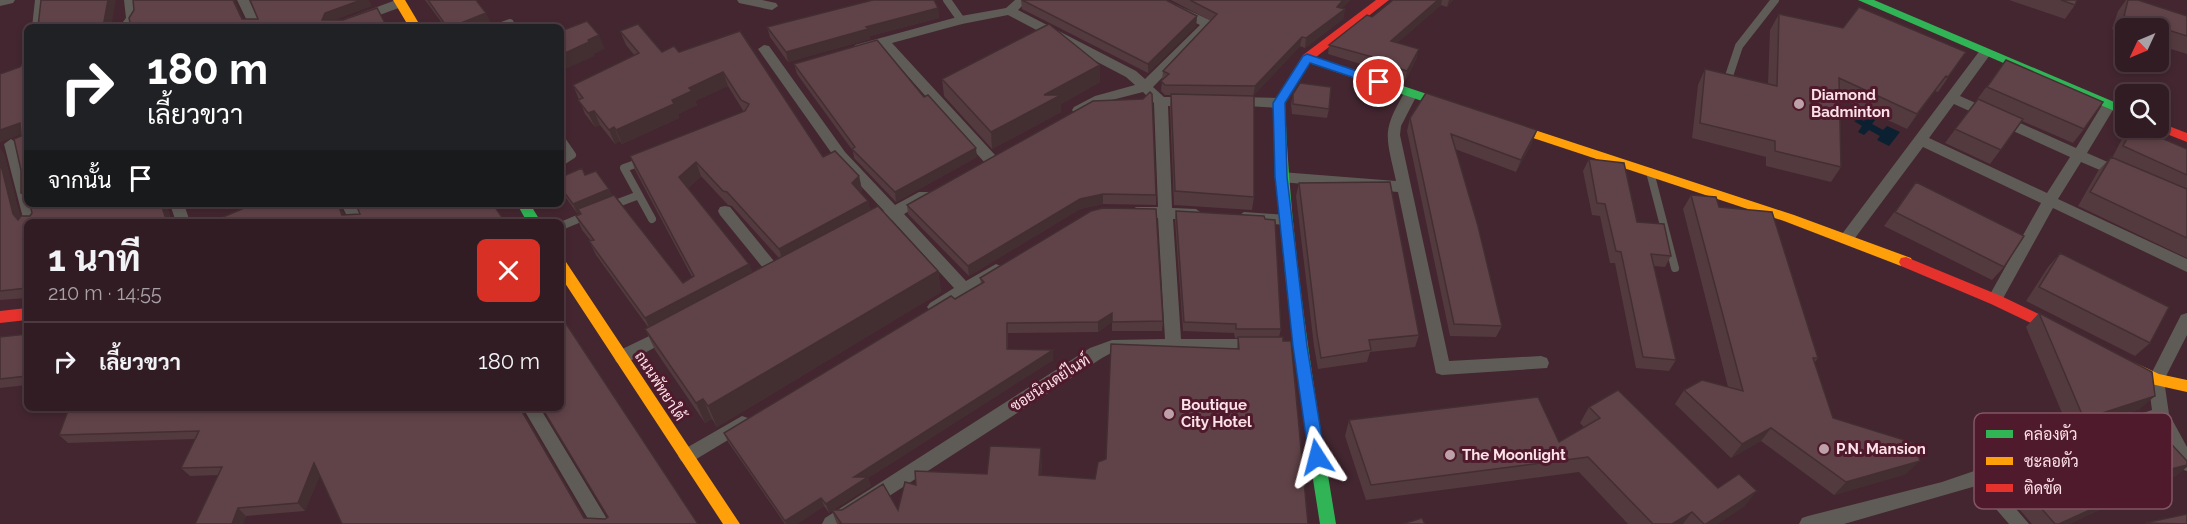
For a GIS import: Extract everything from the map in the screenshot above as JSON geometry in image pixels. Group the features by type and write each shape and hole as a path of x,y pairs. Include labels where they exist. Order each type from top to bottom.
{"street":[{"path":"0,2 9,0"},
{"path":"38,24 41,0"},
{"path":"128,24 132,19 130,0"},
{"path":"243,0 255,24"},
{"path":"744,0 772,6"},
{"path":"852,50 961,20 1010,11 1022,0"},
{"path":"1070,115 1100,99 1145,87 1208,24 1156,0"},
{"path":"1328,524 1300,346 1281,177 1279,103 1307,58 1383,0"},
{"path":"1864,0 2115,107"},
{"path":"342,24 399,1 413,24"},
{"path":"1010,11 1046,33 1131,74 1161,101 1279,103"},
{"path":"883,41 990,159"},
{"path":"764,49 784,70 840,155 964,289"},
{"path":"1847,238 1918,139 1986,52"},
{"path":"1307,58 1468,112"},
{"path":"1411,93 1394,126 1395,146 1442,368 1541,363"},
{"path":"1951,97 2133,178"},
{"path":"1161,101 1173,344"},
{"path":"1996,298 2049,202 2109,105"},
{"path":"1491,120 1847,238 1996,298 2071,336"},
{"path":"2169,131 2187,138"},
{"path":"24,139 6,146 24,201"},
{"path":"1918,139 2187,266"},
{"path":"1281,177 1404,187"},
{"path":"861,230 932,191"},
{"path":"725,211 777,275"},
{"path":"1123,212 1209,215"},
{"path":"1231,216 1286,220"},
{"path":"926,313 1013,259"},
{"name":"ถนนพัทยาใต้","path":"564,272 732,524"},
{"path":"0,317 24,314"},
{"path":"2161,413 2156,380 2187,319"},
{"path":"622,357 684,325"},
{"name":"ซอยนิวเดย์ไนท์","path":"831,524 1096,353 1112,346 1173,344 1300,346"},
{"path":"2114,358 2156,380 2187,386"},
{"path":"533,411 601,524"},
{"path":"687,456 757,414"},
{"path":"2172,435 2187,464"},
{"path":"1808,524 1860,514 1974,480"},
{"path":"2007,509 2020,524"}],"lane":[{"path":"947,0 961,20"},
{"path":"1728,79 1739,46 1775,0"},
{"path":"564,143 572,155 564,160"},
{"path":"644,160 624,168 652,219"},
{"path":"1650,172 1675,268"},
{"path":"605,208 639,195"},
{"path":"564,225 594,212"}],"water":[{"path":"1868,116 1876,119 1872,124 1883,130 1887,126 1900,132 1889,146 1877,140 1880,136 1869,130 1864,135 1858,132 1862,126 1854,121 1860,119 1864,121"}],"building":[{"path":"41,0 108,0 104,24 38,24"},
{"path":"133,0 233,0 242,19 258,19 250,0 361,0 325,13 322,20 343,20 377,8 385,24 130,24 129,18 134,10"},
{"path":"428,0 476,0 486,13 458,24 445,24"},
{"path":"873,0 934,0 938,8 786,52 767,27"},
{"path":"1022,0 1166,0 1197,16 1148,64"},
{"path":"1190,0 1343,0 1337,7 1345,9 1306,38 1302,37 1255,86 1165,85 1161,81 1169,74 1163,71 1217,14"},
{"path":"1393,0 1438,0 1391,41 1419,49 1407,71 1379,62 1380,59 1329,45 1367,15 1372,17"},
{"path":"2061,0 2077,0 2075,5"},
{"path":"2128,0 2138,0 2187,16 2187,36 2169,30 2169,18 2124,16"},
{"path":"1859,7 1966,52 1917,114 1839,78 1841,167 1775,151 1775,141 1700,123 1705,69 1777,86 1779,14 1843,28"},
{"path":"587,21 599,35 564,54 564,30"},
{"path":"638,24 662,52 674,46 679,52 740,31 823,157 835,151 859,176 852,183 868,201 779,249 696,162 679,177 749,264 645,318 589,241 594,240 576,216 581,214 578,209 614,195 683,283 694,276 630,156 745,111 749,104 741,100 723,72 689,88 692,91 672,100 674,104 616,130 614,127 609,130 594,111 588,113 578,100 583,98 573,85 639,53 620,31"},
{"path":"1049,24 1100,65 1044,95 1061,95 991,132 942,79"},
{"path":"877,40 924,97 928,95 976,148 895,192 852,149 855,147 794,64"},
{"path":"2006,60 2103,102 2084,129 1987,87"},
{"path":"24,63 24,194 21,193 21,170 14,139 21,136 20,123 0,130 0,74 20,67"},
{"path":"1300,83 1331,87 1329,109 1293,104 1293,94"},
{"path":"1150,92 1152,94 1156,195 1103,194 1080,199 968,266 907,205 1093,101 1143,99"},
{"path":"1426,93 1537,130 1521,160 1451,134 1478,226 1502,326 1454,324 1410,118"},
{"path":"1171,94 1254,96 1254,197 1175,191"},
{"path":"1978,99 2023,119 2001,150 1955,129"},
{"path":"2127,138 2161,138 2187,149 2187,175 2123,146"},
{"path":"2111,157 2187,189 2187,238 2090,192"},
{"path":"1589,159 1624,163 1637,222 1664,224 1671,256 1651,254 1676,360 1643,357 1621,252 1616,251 1605,204 1597,203"},
{"path":"0,161 13,214 18,220 21,216 30,216 31,207 162,207 166,219 24,219 24,288 0,291"},
{"path":"582,168 585,175 596,171 609,189 573,204 564,192 564,176"},
{"path":"1390,182 1419,335 1369,340 1371,350 1321,358 1299,183"},
{"path":"1916,182 2024,236 2004,267 1895,212"},
{"path":"1691,195 1716,197 1719,207 1772,212 1818,358 1813,358 1833,418 1914,443 1920,461 1846,482 1771,428 1742,444 1684,390 1702,380 1743,391"},
{"path":"878,206 938,271 708,406 703,399 696,403 645,329"},
{"path":"247,207 339,207 342,215 360,214 357,207 495,207 503,219 218,219"},
{"path":"1103,208 1156,209 1163,321 1112,322 1112,313 1098,322 1007,323 1007,349 1053,350 854,477 868,477 826,504 821,498 785,521 724,433 951,296 955,299 984,282 980,278 1091,211"},
{"path":"1176,211 1264,216 1265,219 1275,220 1281,329 1236,329 1236,324 1184,322"},
{"path":"2060,253 2169,307 2150,343 2039,287"},
{"path":"2039,313 2152,372 2155,396 2103,413 2081,413"},
{"path":"564,321 698,524 342,524 314,463 298,503 238,508 232,524 195,524 222,467 181,468 199,431 59,435 68,411 522,411 584,518 605,519 608,517 544,411 564,411"},
{"path":"24,334 24,376 0,379 0,337"},
{"path":"1238,337 1283,337 1283,341 1291,341 1308,524 839,524 841,523 832,510 842,510 883,484 898,510 905,482 916,485 915,471 987,474 990,446 1041,448 1039,475 1095,479 1098,462 1106,459 1111,344 1239,349"},
{"path":"1618,390 1718,488 1739,474 1757,491 1706,524 1692,512 1672,524 1653,524 1588,457 1371,485 1349,420 1538,397 1559,442 1600,418 1589,407"},
{"path":"2172,445 2187,461 2187,465 2172,469"},
{"path":"2042,509 2092,509 2059,524 2055,524"},
{"path":"2187,514 2187,524 2145,523"},
{"path":"1422,518 1425,524 1402,524"}],"traffic: fast":[{"path":"1864,0 2115,107"},
{"path":"1307,58 1453,107"},
{"path":"1279,103 1284,209 1296,314 1328,524"},
{"path":"525,207 532,219"}],"traffic: slow":[{"path":"399,0 413,24"},
{"path":"1507,125 1789,218 1906,262"},
{"path":"564,271 732,524"},
{"path":"2127,365 2156,380 2187,386"}],"traffic: jam":[{"path":"1279,103 1307,58 1383,0"},
{"path":"2169,131 2187,138"},
{"path":"1906,262 1996,300 2063,332"},
{"path":"0,317 24,314"}],"place":[{"name":"Diamond Badminton","path":"1799,104"},
{"name":"Boutique City Hotel","path":"1169,414"},
{"name":"P.N. Mansion","path":"1824,449"},
{"name":"The Moonlight","path":"1450,455"}],"route":[{"path":"1317,457 1300,346 1281,177 1279,103 1307,58 1379,82"}]}
